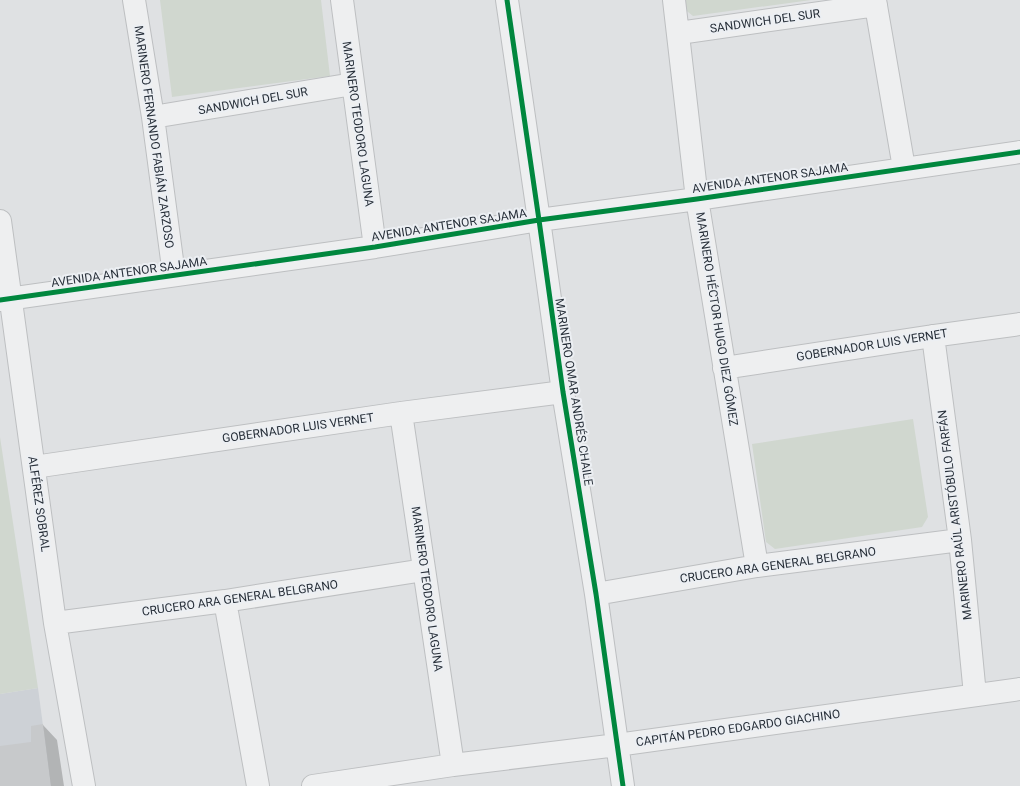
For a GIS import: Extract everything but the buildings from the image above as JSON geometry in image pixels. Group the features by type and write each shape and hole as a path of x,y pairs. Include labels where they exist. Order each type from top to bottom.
{"street":[{"name":"MARINERO FERNANDO FABIÁN ZARZOSO","path":"134,0 153,118 174,275"},
{"name":"MARINERO TEODORO LAGUNA","path":"342,0 375,247"},
{"name":"MARINERO OMAR ANDRÉS CHAILE","path":"507,0 563,392 596,594 623,786"},
{"name":"MARINERO HÉCTOR HUGO DIEZ GÓMEZ","path":"674,0 697,199 757,566"},
{"name":"SANDWICH DEL SUR","path":"679,33 875,2"},
{"path":"875,2 904,168"},
{"name":"SANDWICH DEL SUR","path":"153,118 353,84"},
{"name":"AVENIDA ANTENOR SAJAMA","path":"6,300 375,247 539,220 697,199 1020,152"},
{"name":"ALFÉREZ SOBRAL","path":"0,221 6,300 34,467 55,623 84,786"},
{"name":"GOBERNADOR LUIS VERNET","path":"724,368 1020,324"},
{"name":"MARINERO RAÚL ARISTÓBULO FARFÁN","path":"933,336 960,540 975,695"},
{"name":"GOBERNADOR LUIS VERNET","path":"34,467 401,413 563,392"},
{"name":"MARINERO TEODORO LAGUNA","path":"401,413 453,765"},
{"name":"CRUCERO ARA GENERAL BELGRANO","path":"596,594 757,566 960,540"},
{"name":"CRUCERO ARA GENERAL BELGRANO","path":"55,623 225,601 424,570"},
{"path":"225,601 258,786"},
{"name":"CAPITÁN PEDRO EDGARDO GIACHINO","path":"313,786 453,765 617,745 1020,689"}],"shaded area":[{"path":"160,0 321,0 330,76 172,97"},
{"path":"682,0 811,0 693,16 683,8"},
{"path":"913,419 928,517 922,527 775,549 766,542 752,444"},
{"path":"0,437 38,688 0,694"},
{"path":"38,688 51,786 0,786 0,694"}],"cycle path":[{"path":"507,0 563,392 596,594 623,786"},
{"path":"0,300 375,247 539,220 697,199 1020,152"}]}
